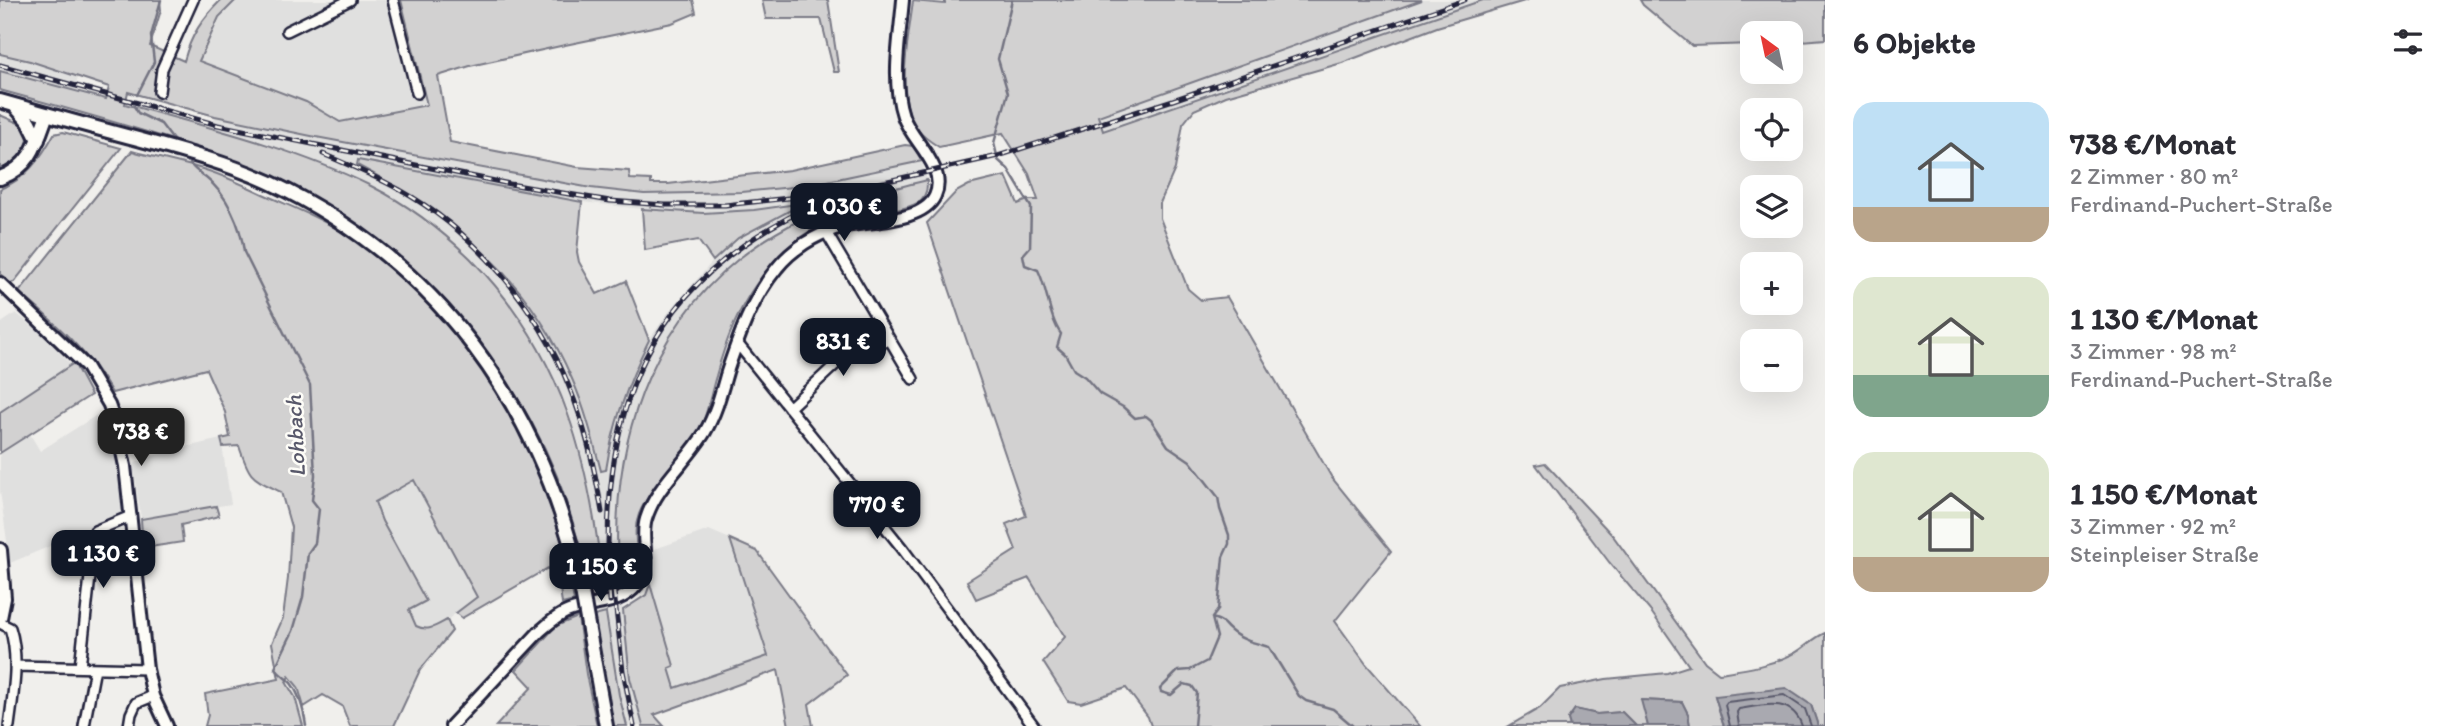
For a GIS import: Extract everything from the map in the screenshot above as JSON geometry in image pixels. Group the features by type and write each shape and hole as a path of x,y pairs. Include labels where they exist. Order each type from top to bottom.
{"main road":[{"path":"0,101 198,156 269,182 334,219 383,254 431,297 482,356 519,413 548,473 562,512 582,586 606,726"},
{"path":"13,105 29,122 38,140"},
{"path":"0,178 17,171 26,163 47,114"},
{"path":"0,550 4,598 0,621"}],"street":[{"path":"159,92 162,69 193,0"},
{"path":"287,31 350,0"},
{"path":"393,0 416,93"},
{"path":"451,726 552,621 569,611 618,599 638,585 644,574 646,560 643,531 652,502 706,431 716,409 737,343 756,299 777,266 795,250 826,232 854,224 916,214 933,200 937,177 930,159 908,129 899,103 898,53 904,0"},
{"path":"826,232 887,340 913,379"},
{"path":"0,283 86,366 105,398 116,425 131,516 147,669 153,696 167,726"},
{"path":"789,408 837,362 854,353 863,354 887,340"},
{"path":"737,343 902,548 1034,726"},
{"path":"80,667 95,531 131,516"},
{"path":"0,621 10,628 13,637 15,666 9,726"},
{"path":"15,666 147,669"},
{"path":"84,726 94,668"},
{"path":"129,726 136,703 153,696"}],"shaded area":[{"path":"0,0 160,0 161,10 150,46 184,61 194,35 208,14 221,0 236,0 219,17 199,61 306,102 340,122 427,105 401,0 693,0 696,13 672,23 470,66 438,76 450,142 577,167 629,171 630,179 651,180 651,184 790,170 905,145 913,146 922,161 804,186 742,192 644,194 591,188 316,137 215,116 128,92 125,104 281,149 371,186 423,218 470,258 503,295 529,333 551,373 568,414 591,501 598,547 604,595 592,598 568,506 535,429 480,343 446,303 370,234 327,205 272,175 153,134 0,90 0,71 106,99 109,87 0,54"},
{"path":"236,0 401,0 427,105 340,122 306,102 199,61 219,17"},
{"path":"762,0 828,0 839,72 834,72 821,19 766,19"},
{"path":"945,0 1422,0 1098,116 1103,131 1483,0 1528,0 1437,27 1342,63 1226,96 1194,110 1183,124 1175,169 1160,203 1160,218 1188,289 1201,300 1227,297 1332,478 1391,551 1335,621 1366,664 1420,726 1151,726 1148,717 1126,688 1081,703 1068,701 1043,662 1065,637 1029,578 976,599 967,581 1016,550 1006,524 1026,516 927,223 956,192 969,185 1006,176 1018,204 1038,200 1029,174 1003,133 939,147 922,135 911,117 907,102 905,68 913,1 945,4"},
{"path":"1422,0 1483,0 1103,131 1097,116"},
{"path":"1640,0 1825,0 1825,39 1803,41 1803,21 1740,21 1740,44 1692,46"},
{"path":"0,54 30,61 78,78 74,90 0,71"},
{"path":"0,115 23,125 28,140 19,158 0,170"},
{"path":"215,116 466,166 591,188 644,194 742,192 804,186 922,161 927,180 841,204 698,298 670,336 650,371 626,446 619,498 618,535 619,578 630,677 643,726 627,726 619,695 591,498 580,448 567,407 373,187 321,164 211,128","holes":["358,160 582,202 703,213 754,210 801,203 738,238 713,261 667,314 649,340 620,404 606,470 601,470 572,378 548,332 518,290 467,236 440,214 402,188 357,165"]},
{"path":"63,132 121,148 14,282 10,283 0,274 0,189 25,174 54,134"},
{"path":"132,151 215,173 317,218 368,250 418,294 448,326 476,360 521,434 554,515 566,557 574,601 562,604 559,580 548,568 462,618 456,613 477,597 414,480 375,502 382,521 426,601 409,610 416,626 428,628 447,620 452,631 420,670 394,726 350,726 342,706 323,695 304,707 298,687 289,676 286,682 295,697 303,726 205,726 208,715 205,694 279,679 272,643 283,618 291,527 281,492 253,476 239,446 223,447 221,439 230,437 225,412 206,369 112,393 82,351 19,292"},
{"path":"358,160 582,202 577,252 579,262 597,294 626,281 649,340 622,403 606,470 601,471 581,401 554,343 510,280 484,252 455,228 424,205 357,165"},
{"path":"927,180 924,195 915,204 892,211 829,222 797,240 771,264 743,305 728,339 699,432 644,503 636,525 635,572 620,592 617,535 621,479 632,426 650,375 675,329 708,287 750,250 800,220 847,201"},
{"path":"804,203 738,238 713,261 698,240 645,250 642,209 703,213"},
{"path":"16,313 46,337 71,365 0,412 0,324"},
{"path":"74,363 91,395 0,453 0,412"},
{"path":"100,413 118,467 124,515 10,563 0,491 0,453 30,434 40,451"},
{"path":"221,439 231,504 141,519 133,464 164,452"},
{"path":"1545,463 1613,536 1705,662 1719,673 1784,658 1825,633 1825,726 1818,726 1811,705 1715,696 1724,726 1690,726 1682,702 1642,700 1648,726 1636,726 1622,712 1597,714 1575,709 1568,719 1570,726 1509,726 1540,708 1560,688 1606,679 1667,673 1689,666 1652,613 1609,562 1536,465"},
{"path":"414,480 477,597 447,620 432,628 423,629 416,626 359,510"},
{"path":"216,506 219,516 181,525 183,542 143,548 141,519"},
{"path":"709,530 730,539 769,656 675,688 669,668 674,666 650,584 652,550"},
{"path":"730,539 757,551 847,675 809,704 813,726 789,726 778,670 654,715 664,726 643,726 630,678 623,610 646,595 650,584 674,666 669,668 675,688 768,656"},
{"path":"606,613 619,695 627,726 613,726 594,616"},
{"path":"578,617 597,726 496,726 532,687 516,670 556,626"}],"water":[{"path":"1786,688 1811,705 1818,726 1724,726 1715,696"},
{"path":"1641,700 1682,702 1690,726 1648,726"},
{"path":"1575,709 1597,714 1622,712 1636,726 1570,726 1568,719"}],"waterway":[{"name":"Lohbach","path":"137,95 154,62 151,36 161,0"},
{"path":"1012,0 998,59 1008,93 994,143 998,160 1008,169 1031,207 1030,247 1023,255 1025,265 1038,270 1041,278 1061,334 1057,347 1065,354 1074,370 1085,377 1100,394 1123,407 1135,418 1146,416 1168,446 1190,461 1218,497 1229,535 1229,544 1223,557 1218,610 1212,618 1217,637 1207,661 1190,670 1178,671 1160,689 1161,692 1171,695 1184,684 1192,686 1197,693 1194,726"},
{"name":"Lohbach","path":"134,106 138,113 161,124 173,140"},
{"name":"Lohbach","path":"186,158 214,185 232,211 244,252 310,385 315,475 312,500 319,509 315,543 308,553 303,597 293,631 275,668 294,688 306,726"},
{"path":"1212,618 1222,622 1239,637 1269,647 1299,696 1306,701 1333,709 1353,726"}],"railway":[{"path":"0,65 218,125 510,184 610,201 725,205 835,193 998,156 1173,100 1465,0"},
{"path":"323,154 381,180 428,207 479,250 502,275 541,330 570,389 589,449 602,512"},
{"path":"610,601 608,533 613,470 625,411 645,358 675,310 714,268 765,231 828,199"},
{"path":"614,592 623,671 634,726"}]}
